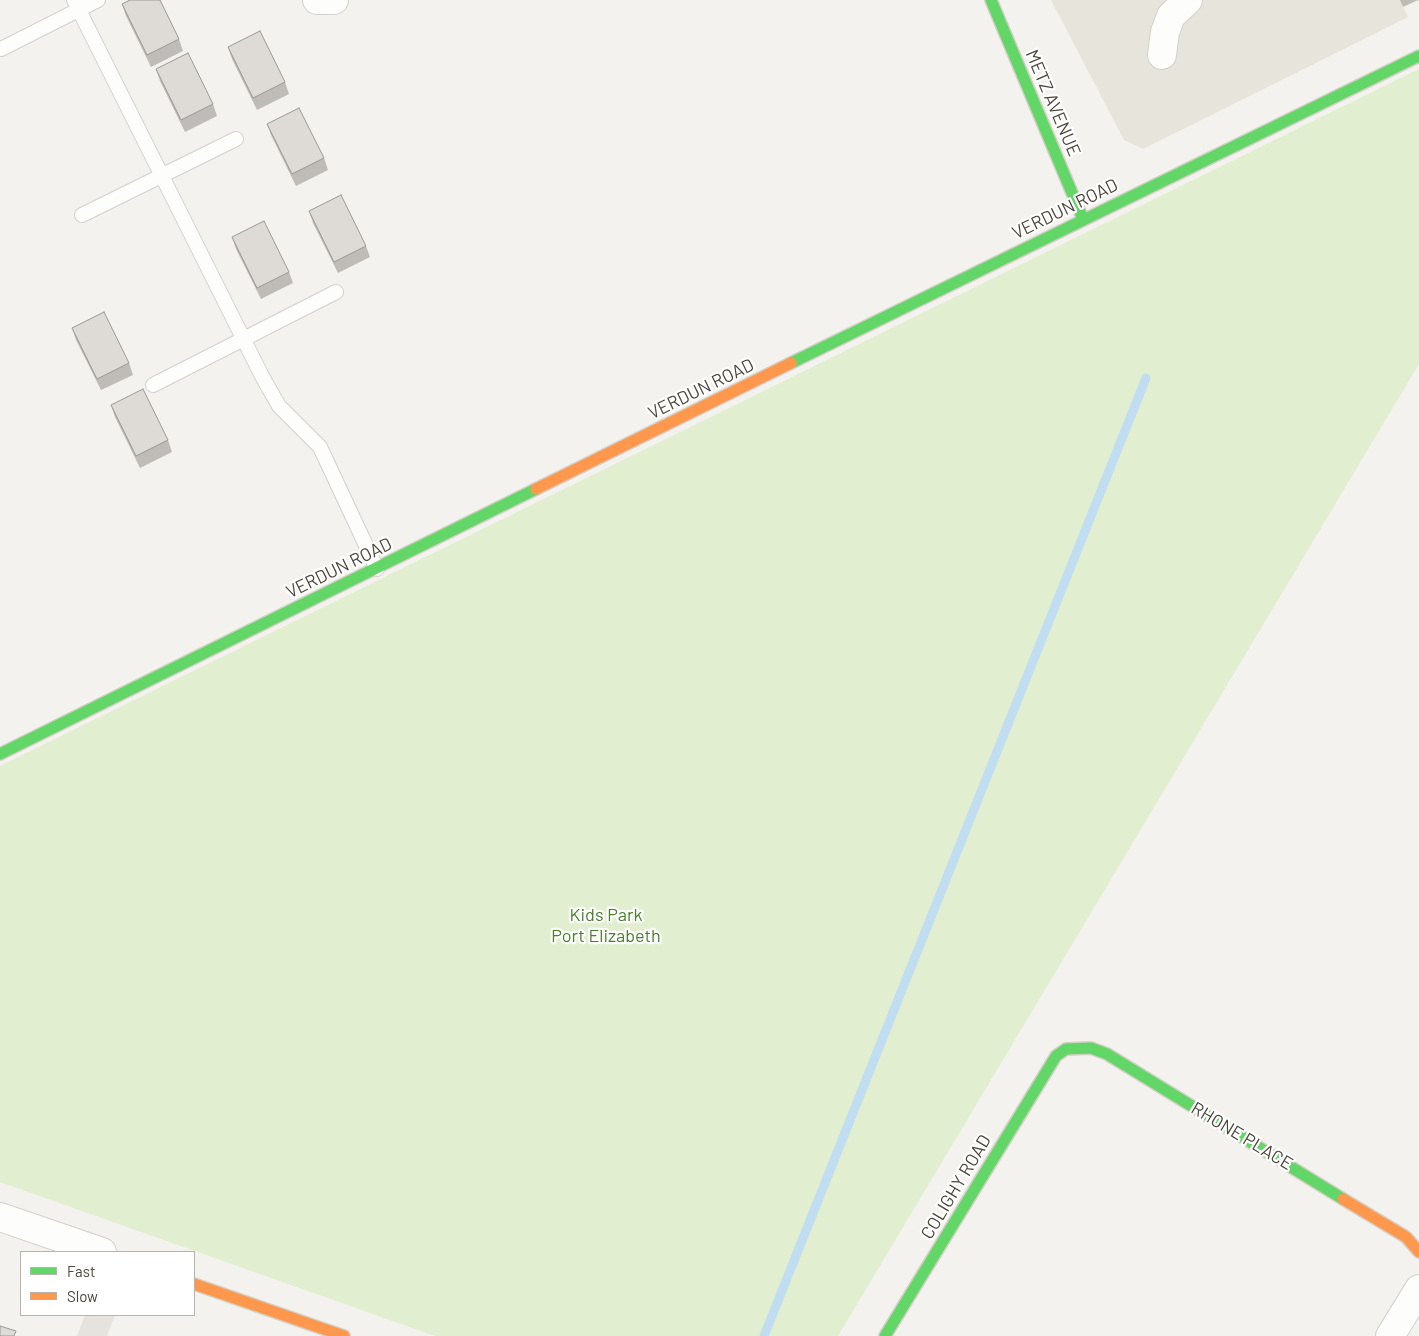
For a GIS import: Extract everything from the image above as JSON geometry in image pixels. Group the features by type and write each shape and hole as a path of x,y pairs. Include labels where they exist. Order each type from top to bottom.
{"street":[{"path":"317,0 334,0"},
{"name":"METZ AVENUE","path":"991,0 1083,219"},
{"path":"1162,55 1165,32 1171,16 1188,0"},
{"name":"VERDUN ROAD","path":"2,749 377,569 1083,219 1419,56"},
{"name":"RHONE PLACE","path":"1056,1056 1066,1049 1078,1047 1091,1048 1107,1054 1406,1237 1419,1252"},
{"name":"COLIGHY ROAD","path":"885,1336 1056,1056"},
{"path":"0,1217 99,1251"},
{"path":"195,1284 344,1336"},
{"path":"1390,1336 1419,1289"}],"lane":[{"path":"1,49 76,5 98,0"},
{"path":"76,5 243,339 279,406 320,447 377,569"},
{"path":"82,215 236,139"},
{"path":"153,385 336,292"}],"shaded area":[{"path":"1051,0 1417,0 1403,7 1408,17 1143,149 1124,140"},
{"path":"85,1316 115,1316 107,1336 77,1336"}],"green space":[{"name":"Kids Park Port Elizabeth","path":"1419,69 1419,364 838,1336 435,1336 0,1182 0,766"}],"building":[{"path":"130,0 160,0 179,39 147,55 122,4"},
{"path":"260,31 285,82 253,98 228,47"},
{"path":"188,53 213,104 181,120 156,69"},
{"path":"299,108 324,158 292,174 267,124"},
{"path":"341,195 366,246 334,262 309,211"},
{"path":"264,221 289,272 257,288 232,237"},
{"path":"104,312 129,363 97,379 72,328"},
{"path":"143,389 168,440 136,456 111,405"},
{"path":"0,1326 16,1331 14,1336 0,1336"}],"waterway":[{"path":"764,1336 1146,378"}],"traffic: fast":[{"path":"991,0 1083,219"},
{"path":"791,363 1419,56"},
{"path":"0,754 536,489"},
{"path":"885,1336 1056,1056 1066,1049 1091,1048 1107,1054 1343,1199"}],"traffic: slow":[{"path":"536,489 791,363"},
{"path":"1343,1199 1406,1237 1419,1252"},
{"path":"195,1284 344,1336"}]}
